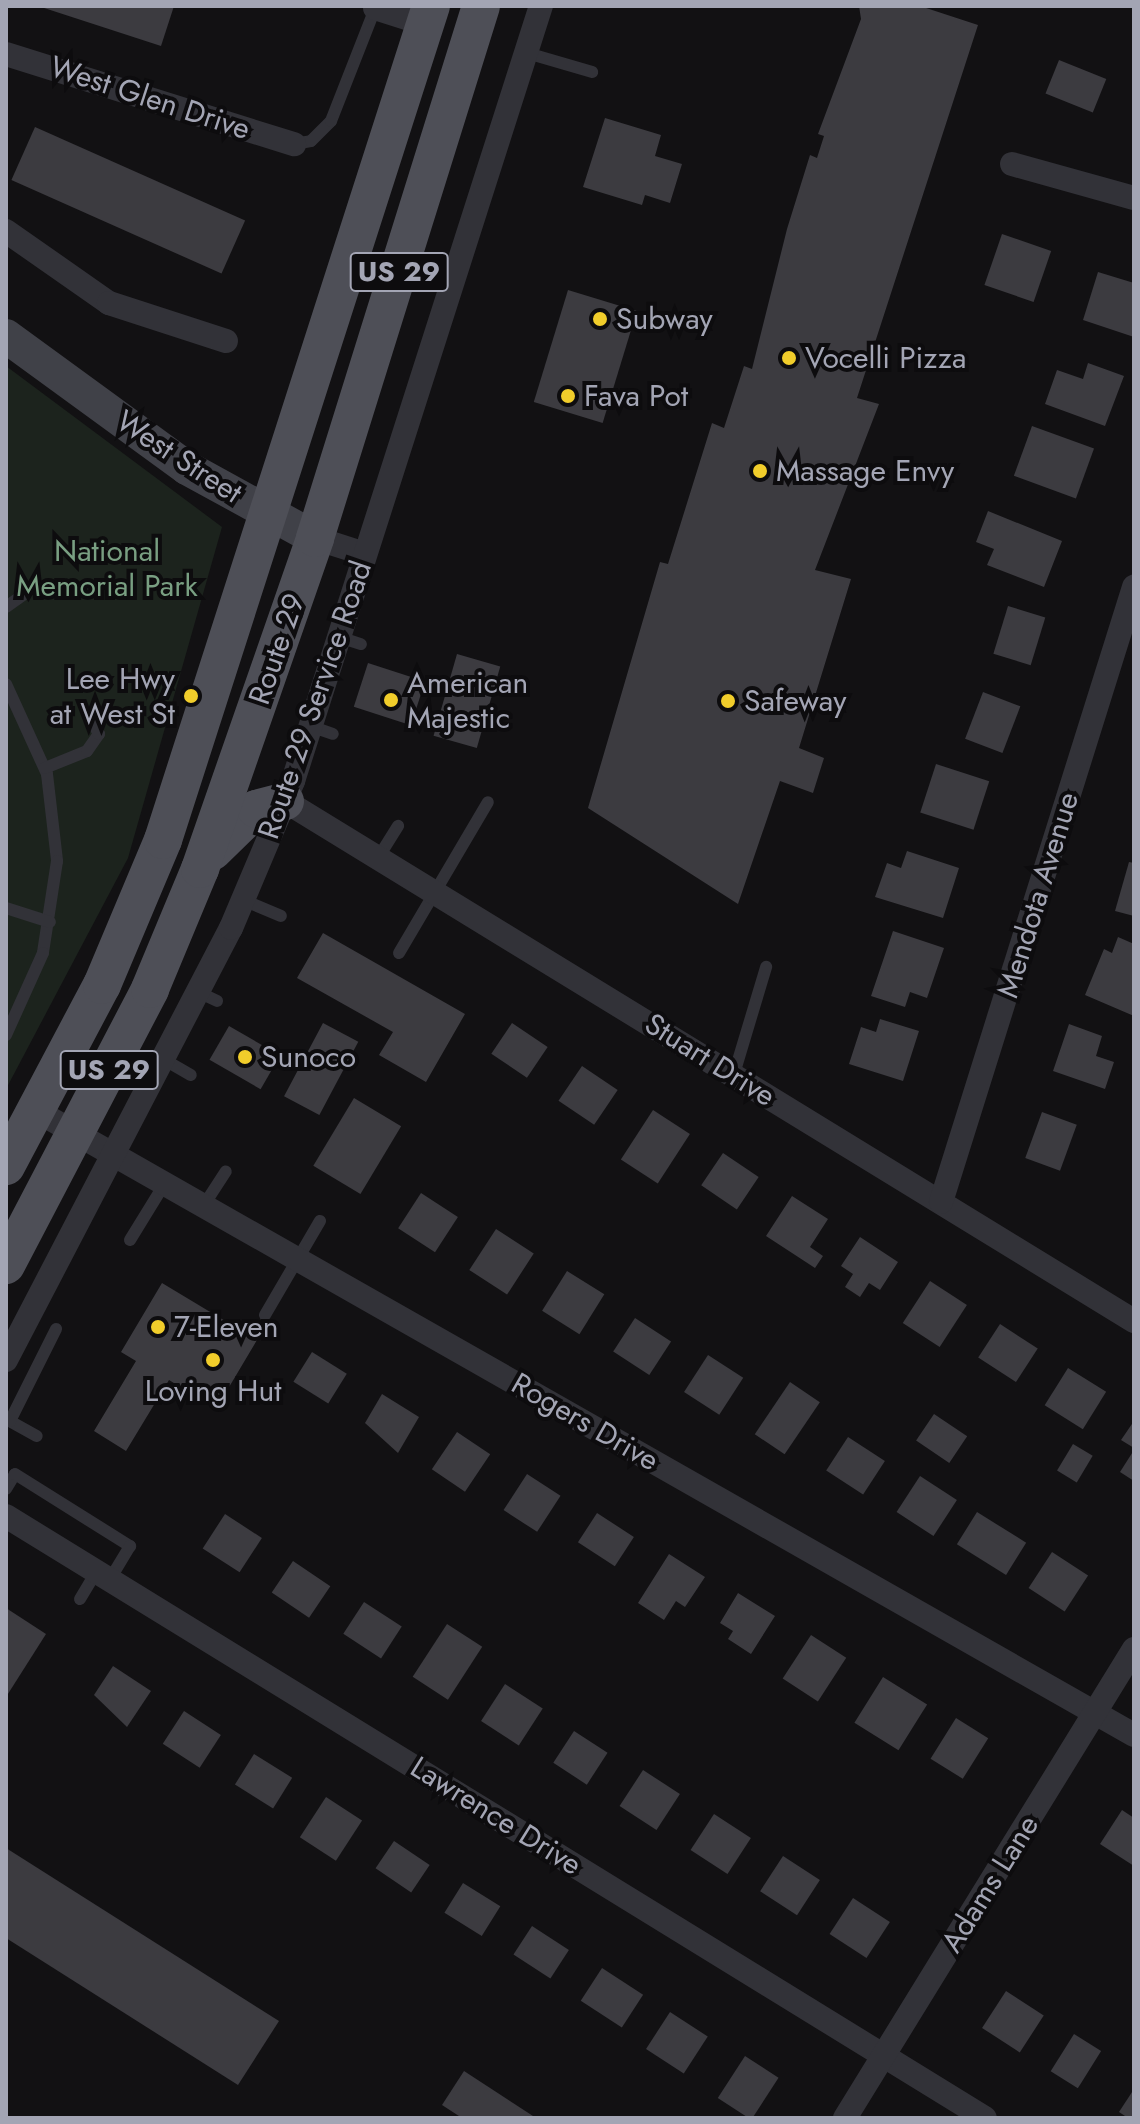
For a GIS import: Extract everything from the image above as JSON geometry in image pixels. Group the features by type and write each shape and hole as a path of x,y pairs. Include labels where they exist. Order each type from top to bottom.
{"main road":[{"name":"Route 29","path":"6,1265 150,989 200,869 315,538 481,6"},
{"name":"Route 29","path":"6,1166 102,985 163,840 270,515 428,15"},
{"name":"West Street","path":"6,336 187,468 315,538"},
{"path":"200,869 230,828 285,801"}],"street":[{"name":"Route 29 Service Road","path":"6,1360 163,1059 208,997 243,900 285,801 322,730 350,640 365,554 541,6"},
{"path":"375,7 428,15"},
{"name":"West Glen Drive","path":"6,54 294,144"},
{"path":"1012,164 1134,198"},
{"path":"6,231 109,303 226,341"},
{"name":"West Street","path":"315,538 365,554"},
{"name":"Mendota Avenue","path":"941,1202 1134,587"},
{"name":"Stuart Drive","path":"285,801 1134,1321"},
{"name":"Rogers Drive","path":"35,1110 1134,1735"},
{"name":"Lawrence Drive","path":"6,1516 985,2118"},
{"name":"Adams Lane","path":"845,2118 1134,1649"}],"lane":[{"path":"294,144 311,141 331,121 375,7"},
{"path":"527,53 592,72"},
{"path":"6,607 23,595"},
{"path":"6,684 45,768 57,861 50,922 6,1035"},
{"path":"45,768 87,751 99,734 87,712"},
{"path":"399,953 488,802"},
{"path":"378,858 398,826"},
{"path":"243,900 281,916"},
{"path":"6,908 50,922"},
{"path":"734,1074 766,967"},
{"path":"163,1059 191,1075"},
{"path":"204,1205 226,1171"},
{"path":"130,1240 165,1183"},
{"path":"265,1315 320,1221"},
{"path":"37,1436 8,1420 56,1329"},
{"path":"6,1489 15,1474 130,1546 80,1599"}],"green space":[{"name":"National Memorial Park","path":"6,366 222,527 128,858 6,1089"}],"building":[{"path":"38,6 174,6 161,46"},
{"path":"859,6 920,6 978,25 857,398 879,404 815,570 851,579 799,748 824,758 813,793 780,781 738,904 588,808 660,562 668,564 712,423 724,428 744,366 752,369 787,229 810,155 817,158 824,136 818,134 861,19"},
{"path":"1059,60 1106,79 1093,112 1046,93"},
{"path":"605,118 661,135 655,156 682,164 670,203 645,195 642,205 583,187"},
{"path":"35,127 245,221 222,274 11,180"},
{"path":"1002,234 1051,251 1034,302 984,285"},
{"path":"1098,272 1134,283 1134,337 1083,320"},
{"path":"568,290 637,311 603,423 534,402"},
{"path":"1088,363 1124,376 1105,426 1045,404 1057,370 1083,379"},
{"path":"1032,426 1094,449 1076,498 1014,476"},
{"path":"988,511 1062,541 1044,587 987,565 994,549 976,542"},
{"path":"1008,606 1045,617 1031,665 993,654"},
{"path":"457,654 500,666 477,748 434,736"},
{"path":"368,663 425,682 411,725 354,707"},
{"path":"983,692 1020,706 1002,753 965,739"},
{"path":"936,764 989,781 973,830 920,813"},
{"path":"907,851 959,868 943,918 875,897 887,863 901,868"},
{"path":"1129,862 1134,863 1134,916 1115,911"},
{"path":"893,931 944,948 927,998 910,992 905,1007 871,996"},
{"path":"323,933 465,1014 426,1082 379,1055 393,1032 297,978"},
{"path":"1118,937 1134,944 1134,1016 1085,995 1104,949 1112,953"},
{"path":"880,1019 919,1031 903,1081 849,1064 861,1027 876,1032"},
{"path":"323,1023 358,1042 319,1115 284,1096"},
{"path":"512,1023 548,1047 527,1078 491,1054"},
{"path":"1069,1024 1102,1036 1096,1056 1114,1062 1105,1089 1053,1071"},
{"name":"Sunoco","path":"229,1026 280,1056 261,1089 210,1060"},
{"path":"582,1066 618,1090 594,1125 559,1101"},
{"path":"354,1098 401,1126 360,1194 313,1166"},
{"path":"653,1110 690,1134 658,1183 621,1159"},
{"path":"1042,1112 1077,1125 1060,1171 1025,1158"},
{"path":"723,1153 759,1177 737,1209 701,1185"},
{"path":"421,1193 458,1217 435,1252 398,1228"},
{"path":"792,1196 828,1219 810,1247 823,1256 815,1268 766,1236"},
{"path":"496,1229 534,1254 507,1295 469,1270"},
{"path":"860,1237 898,1262 880,1290 869,1283 860,1297 845,1287 853,1274 841,1266"},
{"path":"567,1271 604,1294 579,1334 542,1311"},
{"path":"930,1281 967,1305 940,1347 903,1323"},
{"path":"162,1283 257,1340 216,1409 169,1380 126,1451 94,1431 136,1361 121,1352"},
{"path":"635,1318 671,1341 649,1375 613,1352"},
{"path":"1000,1324 1038,1349 1016,1382 978,1358"},
{"path":"312,1352 347,1374 328,1403 293,1382"},
{"path":"708,1355 743,1378 719,1415 684,1392"},
{"path":"1068,1368 1106,1392 1083,1429 1045,1405"},
{"path":"790,1382 820,1402 785,1454 755,1434"},
{"path":"382,1394 419,1417 398,1453 365,1423"},
{"path":"934,1414 967,1436 949,1463 916,1441"},
{"path":"1134,1421 1134,1448 1121,1440"},
{"path":"457,1432 490,1454 465,1492 432,1469"},
{"path":"848,1437 885,1461 863,1495 826,1471"},
{"path":"1073,1444 1093,1456 1077,1482 1057,1471"},
{"path":"1134,1450 1134,1481 1120,1472"},
{"path":"527,1474 561,1496 537,1532 504,1510"},
{"path":"920,1476 957,1500 933,1536 897,1512"},
{"path":"977,1512 1026,1543 1006,1575 957,1544"},
{"path":"597,1513 634,1537 615,1566 578,1542"},
{"path":"225,1514 262,1538 240,1572 203,1548"},
{"path":"1052,1552 1088,1575 1065,1611 1029,1588"},
{"path":"669,1554 705,1577 685,1607 676,1601 664,1620 638,1603"},
{"path":"293,1561 330,1586 309,1618 272,1593"},
{"path":"738,1593 775,1616 751,1654 728,1639 733,1631 720,1623"},
{"path":"364,1602 402,1627 381,1658 343,1634"},
{"path":"6,1608 46,1634 6,1697"},
{"path":"447,1624 482,1647 448,1700 413,1677"},
{"path":"811,1635 846,1658 818,1701 783,1679"},
{"path":"113,1666 151,1691 127,1727 94,1695"},
{"path":"883,1677 927,1705 898,1750 854,1723"},
{"path":"505,1684 543,1709 519,1745 481,1721"},
{"path":"184,1711 221,1735 200,1768 163,1744"},
{"path":"956,1718 988,1738 963,1779 931,1759"},
{"path":"574,1731 608,1753 587,1785 553,1763"},
{"path":"254,1754 292,1778 273,1808 235,1785"},
{"path":"643,1770 680,1794 656,1830 620,1806"},
{"path":"326,1797 362,1820 336,1861 300,1837"},
{"path":"1122,1810 1134,1818 1134,1866 1100,1844"},
{"path":"714,1814 751,1838 727,1874 691,1850"},
{"path":"394,1841 430,1865 411,1892 376,1868"},
{"path":"6,1848 279,2021 238,2085 6,1938"},
{"path":"783,1856 820,1880 797,1915 760,1891"},
{"path":"463,1883 500,1906 482,1936 444,1913"},
{"path":"853,1898 890,1922 866,1958 830,1934"},
{"path":"532,1926 569,1950 550,1978 513,1955"},
{"path":"602,1968 643,1995 622,2027 581,2001"},
{"path":"1006,1991 1044,2016 1020,2052 982,2028"},
{"path":"670,2012 708,2037 684,2073 646,2049"},
{"path":"1074,2034 1101,2051 1078,2088 1051,2071"},
{"path":"745,2056 779,2078 752,2118 718,2098"},
{"path":"464,2071 532,2118 462,2118 442,2105"},
{"path":"1134,2089 1134,2118 1128,2118 1119,2112"}],"place":[{"name":"Subway","path":"600,319"},
{"name":"Vocelli Pizza","path":"789,358"},
{"name":"Fava Pot","path":"568,396"},
{"name":"Massage Envy","path":"760,471"},
{"name":"Lee Hwy at West St","path":"191,696"},
{"name":"American Majestic","path":"391,700"},
{"name":"Safeway","path":"728,701"},
{"name":"Sunoco","path":"245,1057"},
{"name":"7-Eleven","path":"158,1327"},
{"name":"Loving Hut","path":"213,1360"}]}
